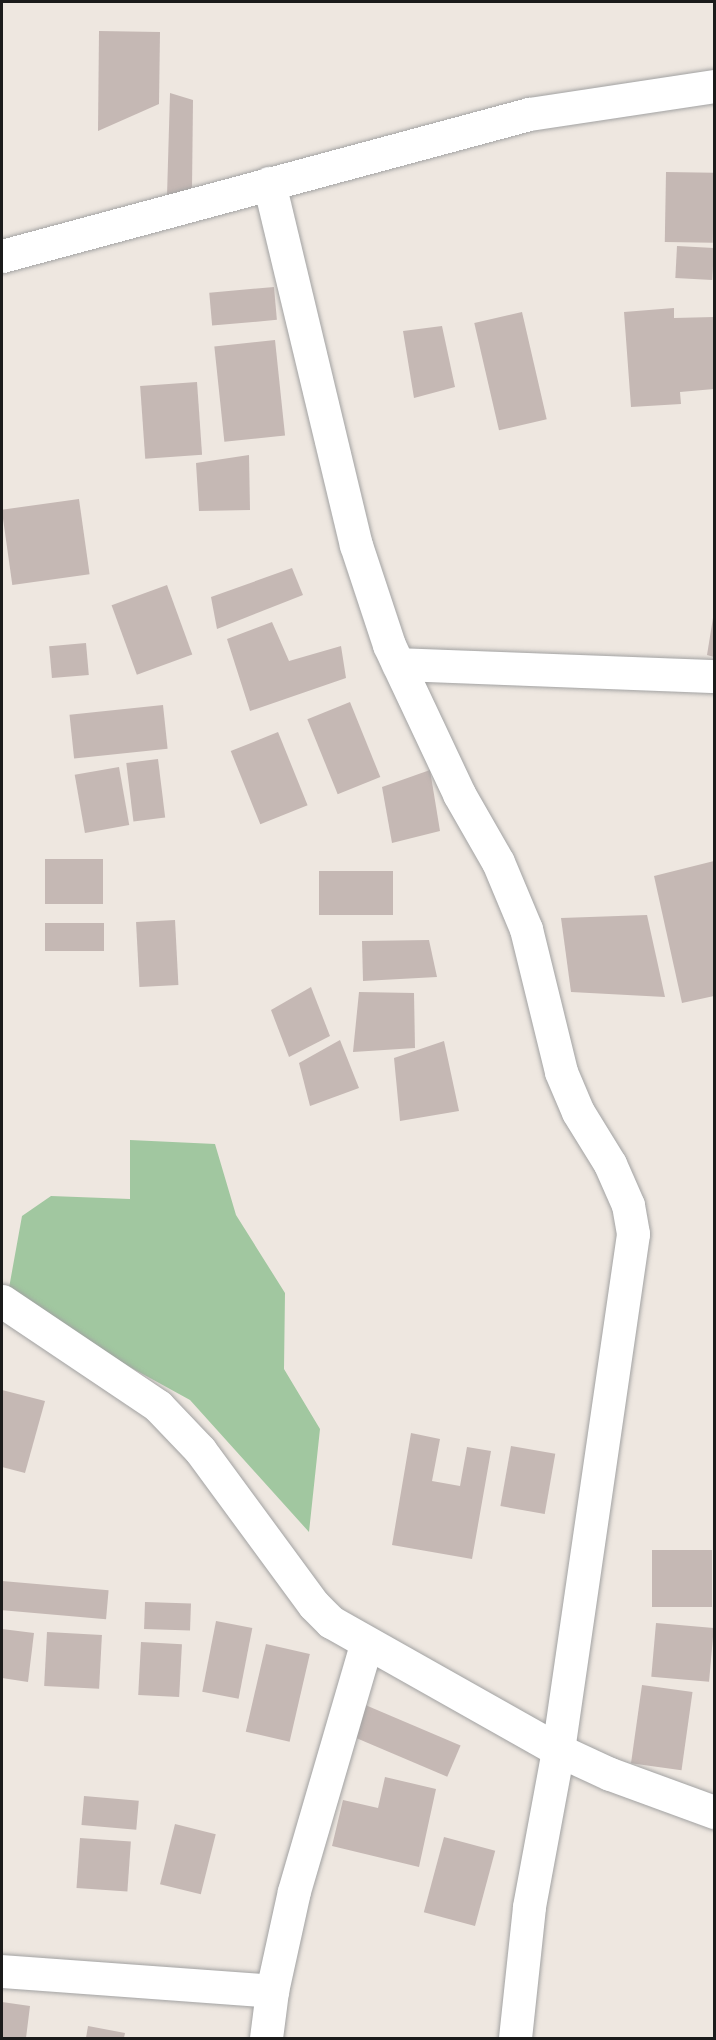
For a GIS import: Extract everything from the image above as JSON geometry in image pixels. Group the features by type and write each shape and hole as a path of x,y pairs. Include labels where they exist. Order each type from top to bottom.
{"street":[{"path":"2,256 528,114 714,86"},
{"path":"269,183 356,545 398,664 459,794 498,862 526,929 561,1072 578,1112 610,1164 628,1205 633,1234 558,1750 529,1907 515,2038"},
{"path":"398,664 714,676"},
{"path":"2,1301 158,1406 200,1450 314,1605 331,1622 366,1644 558,1750 610,1774 714,1812"},
{"path":"266,2038 272,1991 294,1891 366,1644"},
{"path":"2,1971 272,1991"}],"green space":[{"path":"130,1140 215,1144 236,1215 285,1293 284,1369 320,1429 309,1532 190,1400 57,1327 9,1288 22,1216 51,1196 130,1199"}],"building":[{"path":"99,31 160,32 159,104 98,131"},
{"path":"170,93 193,100 192,189 167,196"},
{"path":"666,172 714,173 713,243 665,242"},
{"path":"677,246 714,248 712,280 675,278"},
{"path":"274,287 277,320 212,326 209,293"},
{"path":"674,308 674,318 714,317 714,389 680,392 681,404 631,407 624,312"},
{"path":"522,312 547,419 499,430 474,323"},
{"path":"442,326 455,387 414,398 403,331"},
{"path":"275,340 285,435 224,442 214,346"},
{"path":"197,382 202,455 145,459 140,386"},
{"path":"249,455 250,510 199,511 196,463"},
{"path":"79,499 90,574 12,585 2,510"},
{"path":"292,568 303,595 217,629 211,597"},
{"path":"167,585 192,655 137,675 112,605"},
{"path":"714,619 714,657 707,655"},
{"path":"272,622 289,661 341,646 346,678 250,711 227,639"},
{"path":"86,643 89,675 52,678 49,646"},
{"path":"350,702 380,777 338,794 307,719"},
{"path":"163,705 168,749 74,759 70,715"},
{"path":"278,732 308,805 260,824 231,751"},
{"path":"158,759 165,818 133,821 126,763"},
{"path":"119,767 129,825 85,833 75,775"},
{"path":"430,770 440,831 392,843 382,787"},
{"path":"45,859 103,859 103,904 45,904"},
{"path":"714,861 714,996 682,1003 654,876"},
{"path":"319,871 393,871 393,915 319,915"},
{"path":"647,915 665,997 571,992 561,918"},
{"path":"175,920 178,985 139,987 136,922"},
{"path":"45,923 104,923 104,951 45,951"},
{"path":"429,940 437,977 363,981 362,941"},
{"path":"311,987 330,1036 289,1057 271,1010"},
{"path":"359,992 414,993 415,1048 353,1052"},
{"path":"340,1040 359,1088 310,1106 299,1063"},
{"path":"444,1041 459,1111 400,1121 394,1058"},
{"path":"2,1390 45,1401 25,1473 2,1467"},
{"path":"411,1433 440,1439 432,1481 460,1486 467,1447 491,1451 472,1559 392,1545"},
{"path":"511,1446 555,1454 545,1514 500,1506"},
{"path":"652,1550 712,1550 712,1607 652,1607"},
{"path":"2,1581 109,1590 106,1619 2,1610"},
{"path":"145,1602 191,1604 190,1631 144,1629"},
{"path":"216,1621 252,1628 239,1699 202,1692"},
{"path":"656,1623 714,1628 709,1682 651,1677"},
{"path":"2,1629 34,1633 28,1682 2,1678"},
{"path":"47,1632 102,1635 99,1689 44,1686"},
{"path":"141,1642 182,1644 179,1697 138,1695"},
{"path":"266,1644 310,1654 290,1742 246,1732"},
{"path":"642,1685 693,1692 682,1770 631,1763"},
{"path":"363,1704 461,1745 447,1777 350,1735"},
{"path":"385,1777 436,1789 419,1867 332,1846 343,1800 378,1808"},
{"path":"84,1796 139,1801 136,1830 81,1825"},
{"path":"175,1824 216,1834 201,1894 160,1884"},
{"path":"444,1837 495,1851 475,1926 424,1912"},
{"path":"80,1838 131,1842 127,1891 77,1888"},
{"path":"2,2002 30,2006 26,2038 2,2038"},
{"path":"88,2026 125,2033 124,2038 86,2038"}]}
